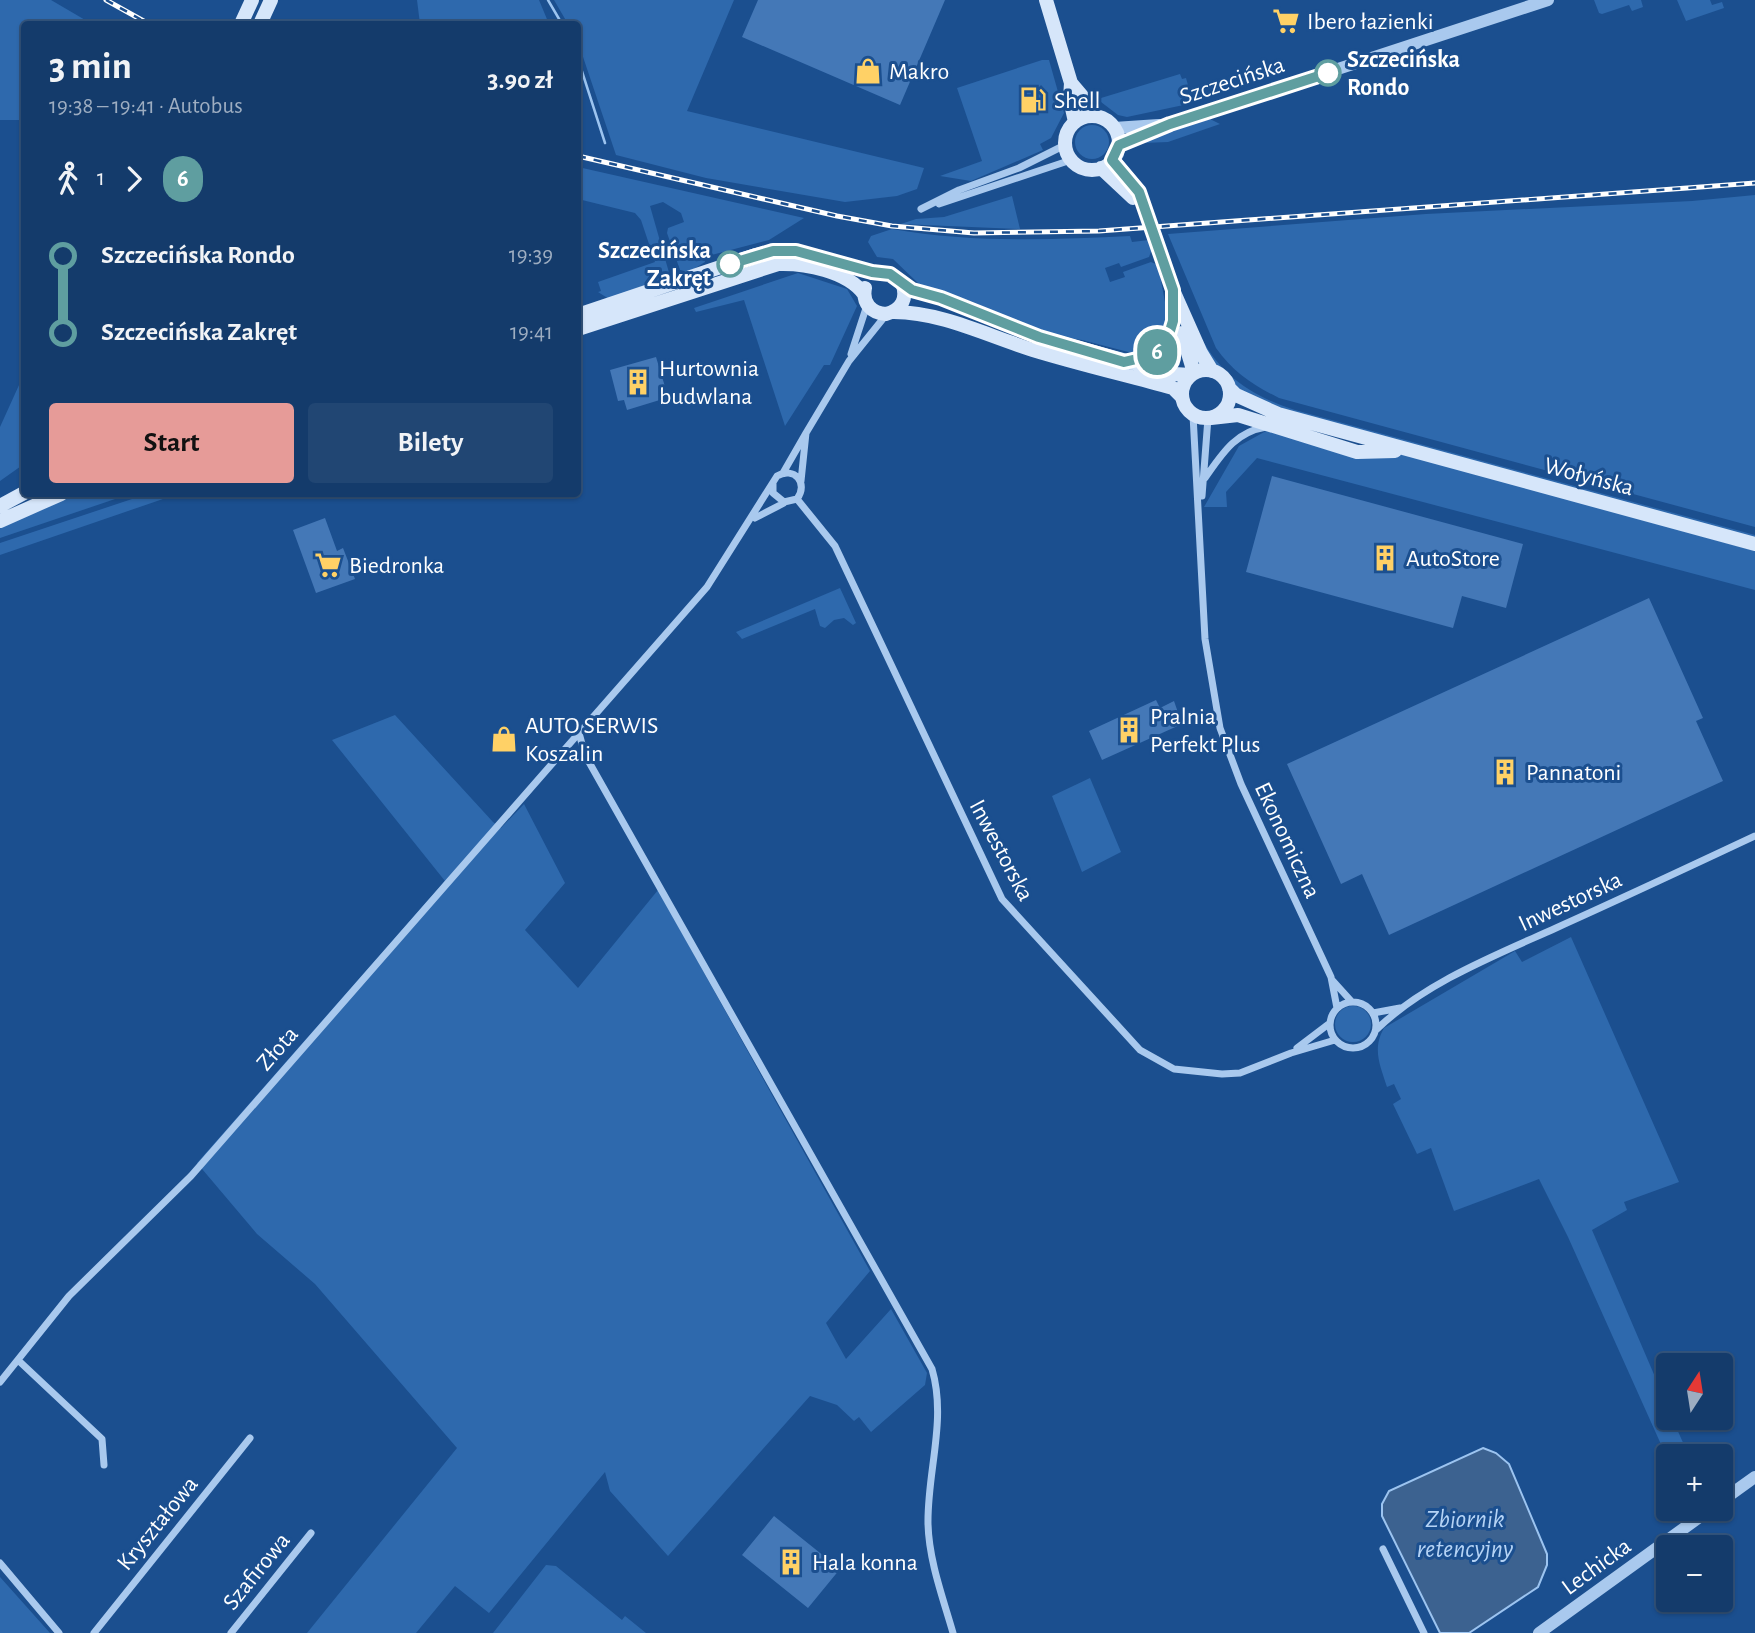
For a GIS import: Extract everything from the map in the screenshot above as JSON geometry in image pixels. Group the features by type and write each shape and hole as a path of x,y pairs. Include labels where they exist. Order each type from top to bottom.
{"main road":[{"path":"242,21 252,0"},
{"path":"261,21 271,0"},
{"path":"1046,0 1071,83 1070,99 1075,122"},
{"path":"1071,83 1082,96 1091,116"},
{"path":"1091,116 1108,122 1114,128 1119,145 1107,164 1085,169 1072,160 1065,145 1066,137 1075,122 1091,116"},
{"path":"581,328 778,264 799,264 844,277 875,312 918,312 1035,351 1173,388 1182,397 1186,408 1204,417 1225,408 1230,397 1229,388 1200,354 1174,297 1143,209 1107,164"},
{"path":"581,314 773,251 808,253 890,274 912,290 941,298 1039,337 1124,362 1174,374 1212,371"},
{"path":"865,299 868,281 880,273"},
{"path":"890,313 901,306 905,297 902,283"},
{"path":"1124,362 1154,355 1166,344 1172,328 1174,297"},
{"path":"1174,297 1193,374"},
{"path":"1182,397 1183,386 1193,374"},
{"name":"Wołyńska","path":"1229,388 1236,395 1278,414 1755,544"},
{"name":"Wołyńska","path":"1204,417 1238,415 1357,452 1410,450"},
{"path":"0,506 21,495"},
{"path":"0,521 54,497"}],"street":[{"name":"Szczecińska","path":"1119,145 1170,124 1548,0"},
{"name":"Szczecińska","path":"1114,128 1170,124"},
{"path":"1065,145 1019,169 959,190 924,208 963,198 1072,160"},
{"path":"849,360 865,299"},
{"path":"783,473 849,360 890,313"},
{"name":"Ekonomiczna","path":"1200,507 1205,478 1204,417"},
{"name":"Ekonomiczna","path":"1204,417 1200,507 1205,639 1209,676 1220,728 1241,784 1331,977 1337,1008"},
{"path":"1205,478 1225,449 1242,435 1270,427"},
{"path":"751,520 797,499 802,491 806,433"},
{"path":"786,502 776,497 772,484 777,476 783,473 794,474 801,481"},
{"name":"Złota","path":"0,1382 69,1296 191,1176 707,587 772,484"},
{"name":"Inwestorska","path":"797,499 835,546 988,875 1016,916 1140,1050 1157,1062 1174,1069 1202,1074 1240,1073 1291,1053 1335,1040"},
{"path":"579,733 585,755 932,1369 937,1393 937,1419 928,1525 935,1567 953,1633"},
{"name":"Inwestorska","path":"1376,1030 1404,1006 1516,946 1755,836"},
{"name":"Ekonomiczna","path":"1331,977 1352,1002"},
{"path":"1352,1002 1364,1004 1373,1013 1376,1030 1370,1041 1361,1047 1348,1047 1335,1040 1330,1023 1337,1008 1352,1002"},
{"name":"Inwestorska","path":"1373,1013 1404,1006"},
{"name":"Inwestorska","path":"1291,1053 1330,1023"},
{"path":"19,1361 103,1439 104,1465"},
{"name":"Kryształowa","path":"94,1633 250,1438"},
{"path":"1733,1493 1755,1477"},
{"name":"Lechicka","path":"1539,1633 1694,1521"},
{"name":"Szafirowa","path":"231,1633 311,1533"},
{"path":"1383,1549 1424,1633"},
{"path":"0,1563 59,1633"}],"shaded area":[{"path":"0,0 51,0 87,21 21,21 21,120 0,120"},
{"path":"417,0 539,0 548,21 420,21"},
{"path":"554,0 734,0 687,111 924,168 917,189 897,196 845,202 706,178 616,155 581,51 581,21 566,21"},
{"path":"1594,0 1641,0 1643,7 1632,11 1629,5 1602,14 1599,13"},
{"path":"1677,0 1710,0 1712,5 1722,2 1724,8 1686,21"},
{"path":"1049,60 1064,113 1051,138 1040,144 1043,150 971,181 940,176 982,161 957,88"},
{"path":"1180,74 1182,79 1186,78 1193,103 1127,117 1118,115 1101,102 1101,98"},
{"path":"1210,119 1220,124 1168,142 1143,143 1140,140"},
{"path":"1092,125 1104,130 1109,142 1104,154 1092,159 1080,154 1075,142 1080,130"},
{"path":"581,168 804,218 769,240 704,257 705,262 689,272 680,270 667,233 668,228 684,222 681,213 663,202 650,206 670,276 609,299 598,292 601,291 598,282 655,262 641,220 635,213 581,200"},
{"path":"1755,195 1755,527 1279,398 1244,377 1216,348 1168,234 1426,214 1692,201"},
{"path":"1012,196 1020,229 901,224 916,219 944,217"},
{"path":"892,229 951,237 1041,239 1130,236 1132,242 1149,240 1152,249 1149,257 1121,267 1119,263 1105,268 1110,282 1125,277 1123,272 1151,262 1158,265 1168,318 1163,342 1140,355 1082,340 1052,336 973,302 919,284 893,259 877,257 868,242 871,236"},
{"path":"1156,229 1160,229 1191,316 1203,340 1218,362 1237,381 1262,397 1295,410 1755,535 1755,539 1267,405 1234,386 1204,351"},
{"path":"798,273 847,289 857,306 830,365 824,365 785,426 744,300 696,312 694,308"},
{"path":"21,381 21,466 0,481 0,427"},
{"path":"1266,431 1405,454 1755,551 1755,590 1257,458 1226,492 1227,507 1204,507 1239,446"},
{"path":"65,497 121,497 0,538 0,526"},
{"path":"138,497 165,497 0,555 0,543"},
{"path":"840,588 856,623 853,625 844,618 834,620 825,628 820,626 815,609 742,639 736,632"},
{"path":"395,715 501,828 524,804 565,883 525,930 578,988 658,890 870,1271 826,1323 846,1359 891,1309 927,1373 925,1385 871,1432 859,1417 854,1421 837,1405 810,1396 668,1556 610,1491 605,1472 489,1613 455,1586 416,1633 307,1633 457,1448 315,1284 257,1234 197,1163 445,881 332,740"},
{"path":"1090,778 1121,852 1082,872 1052,796"},
{"path":"1571,937 1679,1182 1624,1202 1627,1210 1592,1230 1656,1379 1656,1430 1677,1430 1684,1444 1661,1444 1568,1237 1539,1179 1454,1211 1431,1148 1417,1154 1393,1104 1401,1099 1394,1084 1387,1087 1378,1050 1384,1028 1515,951 1522,962"},
{"path":"1353,1006 1366,1011 1371,1024 1366,1037 1353,1042 1340,1037 1335,1024 1340,1011"},
{"path":"546,1565 556,1566 622,1620 625,1616 646,1633 493,1633"},
{"path":"0,1577 50,1633 0,1633"}],"water":[{"name":"Zbiornik retencyjny","path":"1483,1448 1496,1453 1509,1464 1547,1554 1547,1565 1538,1587 1469,1633 1440,1633 1382,1516 1382,1504 1389,1491"}],"building":[{"name":"Makro","path":"758,0 945,0 900,105 742,37"},
{"name":"Hurtownia budwlana","path":"656,357 666,390 660,392 663,399 627,410 624,400 618,401 610,370"},
{"name":"AutoStore","path":"1272,476 1523,544 1506,608 1462,596 1453,628 1246,572"},
{"name":"Biedronka","path":"325,518 337,551 343,548 355,579 316,593 293,530"},
{"name":"Pannatoni","path":"1649,598 1703,718 1696,721 1723,781 1389,935 1362,874 1341,884 1287,764"},
{"name":"Pralnia Perfekt Plus","path":"1156,700 1160,708 1174,701 1182,724 1102,760 1089,731"},
{"name":"Hala konna","path":"774,1516 840,1569 808,1608 742,1555"}],"waterway":[{"path":"548,0 560,21"},
{"path":"581,68 605,143"}],"railway":[{"path":"106,0 144,21"},
{"path":"581,157 837,216 892,226 974,233 1099,231 1755,183"}],"bus line":[{"name":"6","path":"730,264 773,251 808,253 872,272 890,274 912,290 941,298 1057,343 1124,362 1147,358 1154,355 1169,339 1175,304 1173,290 1139,192 1112,160 1119,145 1170,124 1328,73"}],"place":[{"name":"Ibero łazienki","path":"1286,21"},
{"name":"Makro","path":"868,71"},
{"name":"Szczecińska Rondo","path":"1328,73"},
{"name":"Shell","path":"1033,100"},
{"name":"Szczecińska Zakręt","path":"730,264"},
{"name":"Hurtownia budwlana","path":"638,382"},
{"name":"AutoStore","path":"1385,558"},
{"name":"Biedronka","path":"328,565"},
{"name":"Pralnia Perfekt Plus","path":"1129,730"},
{"name":"AUTO SERWIS Koszalin","path":"504,739"},
{"name":"Pannatoni","path":"1505,772"},
{"name":"Hala konna","path":"791,1562"}]}
